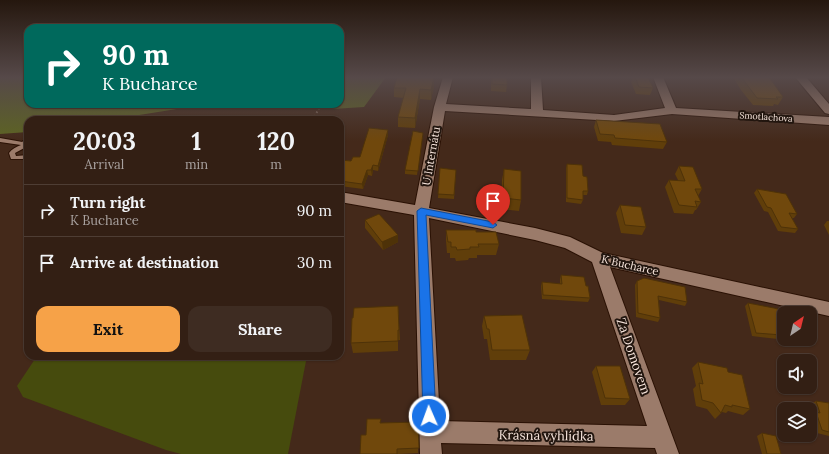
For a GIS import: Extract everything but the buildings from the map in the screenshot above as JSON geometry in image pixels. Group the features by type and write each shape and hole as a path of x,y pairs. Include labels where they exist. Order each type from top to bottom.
{"street":[{"name":"U Internátu","path":"421,211 442,98"},
{"path":"537,98 537,113"},
{"path":"667,98 672,111"},
{"path":"818,98 829,111"},
{"name":"Smotlachova","path":"440,107 614,118 672,111 829,121"},
{"name":"K Bucharce","path":"344,198 421,211 535,234 570,244 599,258 829,309"},
{"path":"421,211 431,454"},
{"name":"Za Domovem","path":"599,258 665,446"},
{"name":"Krásná vyhlídka","path":"430,432 665,446"}],"lane":[{"path":"0,140 24,143"},
{"path":"24,146 12,153 13,158 24,157"}],"green space":[{"path":"0,98 24,98 24,108 183,108 133,116 24,116 24,132 0,134"},
{"path":"344,98 370,98 364,107 333,109 322,108 344,108"},
{"path":"34,360 306,360 288,454 181,454 166,450 23,397 17,386"}],"route":[{"path":"429,416 421,211 493,225"}]}
